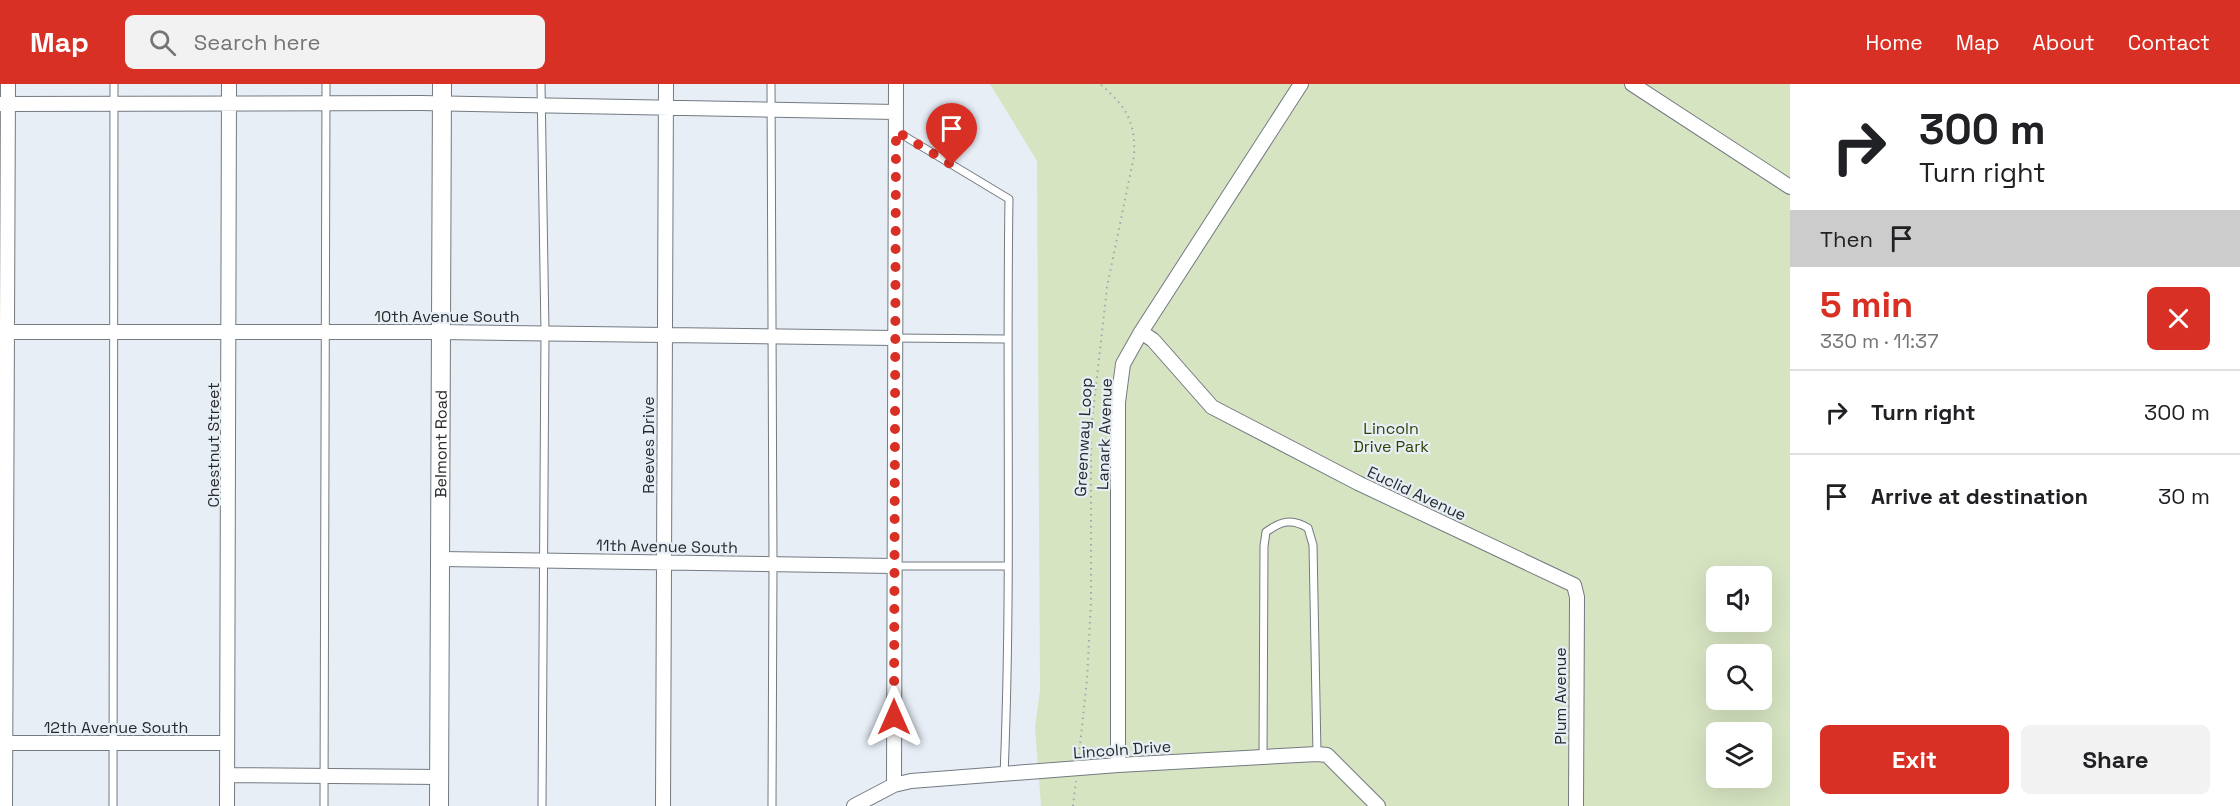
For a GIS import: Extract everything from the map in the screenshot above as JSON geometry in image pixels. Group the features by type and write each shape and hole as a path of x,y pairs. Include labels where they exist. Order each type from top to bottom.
{"street":[{"path":"5,806 6,743 3,692 4,104 8,84"},
{"name":"Chestnut Street","path":"227,806 230,84"},
{"name":"Belmont Road","path":"439,806 442,84"},
{"name":"Reeves Drive","path":"663,806 666,84"},
{"path":"894,785 896,84"},
{"name":"Lanark Avenue","path":"1118,765 1118,402 1123,364 1141,332 1301,84"},
{"path":"1632,84 1790,187"},
{"path":"4,104 230,102 896,112"},
{"name":"10th Avenue South","path":"4,332 441,332 894,338"},
{"name":"Euclid Avenue","path":"1141,332 1154,340 1212,407 1358,483 1574,585"},
{"name":"11th Avenue South","path":"440,560 894,566"},
{"name":"Plum Avenue","path":"1574,585 1577,597 1576,806"},
{"name":"12th Avenue South","path":"6,743 227,743"},
{"path":"1317,754 1327,755 1378,806"},
{"name":"Lincoln Drive","path":"854,806 894,785 911,782 1118,765 1317,754"},
{"path":"227,775 439,777"}],"lane":[{"path":"112,806 114,84"},
{"path":"324,806 326,84"},
{"path":"541,84 545,333 542,806"},
{"path":"771,84 772,806"},
{"path":"896,131 1010,199 1007,339 1008,566 1004,775"},
{"path":"894,338 1007,339"},
{"path":"1263,757 1264,546 1266,532 1278,523 1297,521 1308,528 1313,545 1317,754"},
{"path":"894,566 1008,566"}],"path":[{"name":"Greenway Loop","path":"1073,806 1087,679 1091,601 1091,431 1107,287 1134,156 1135,139 1129,118 1119,100 1100,84"}],"green space":[{"name":"Lincoln Drive Park","path":"990,84 1790,84 1790,806 1041,806 1035,727 1040,690 1037,161"}],"route":[{"path":"894,717 896,131 952,165"}]}
